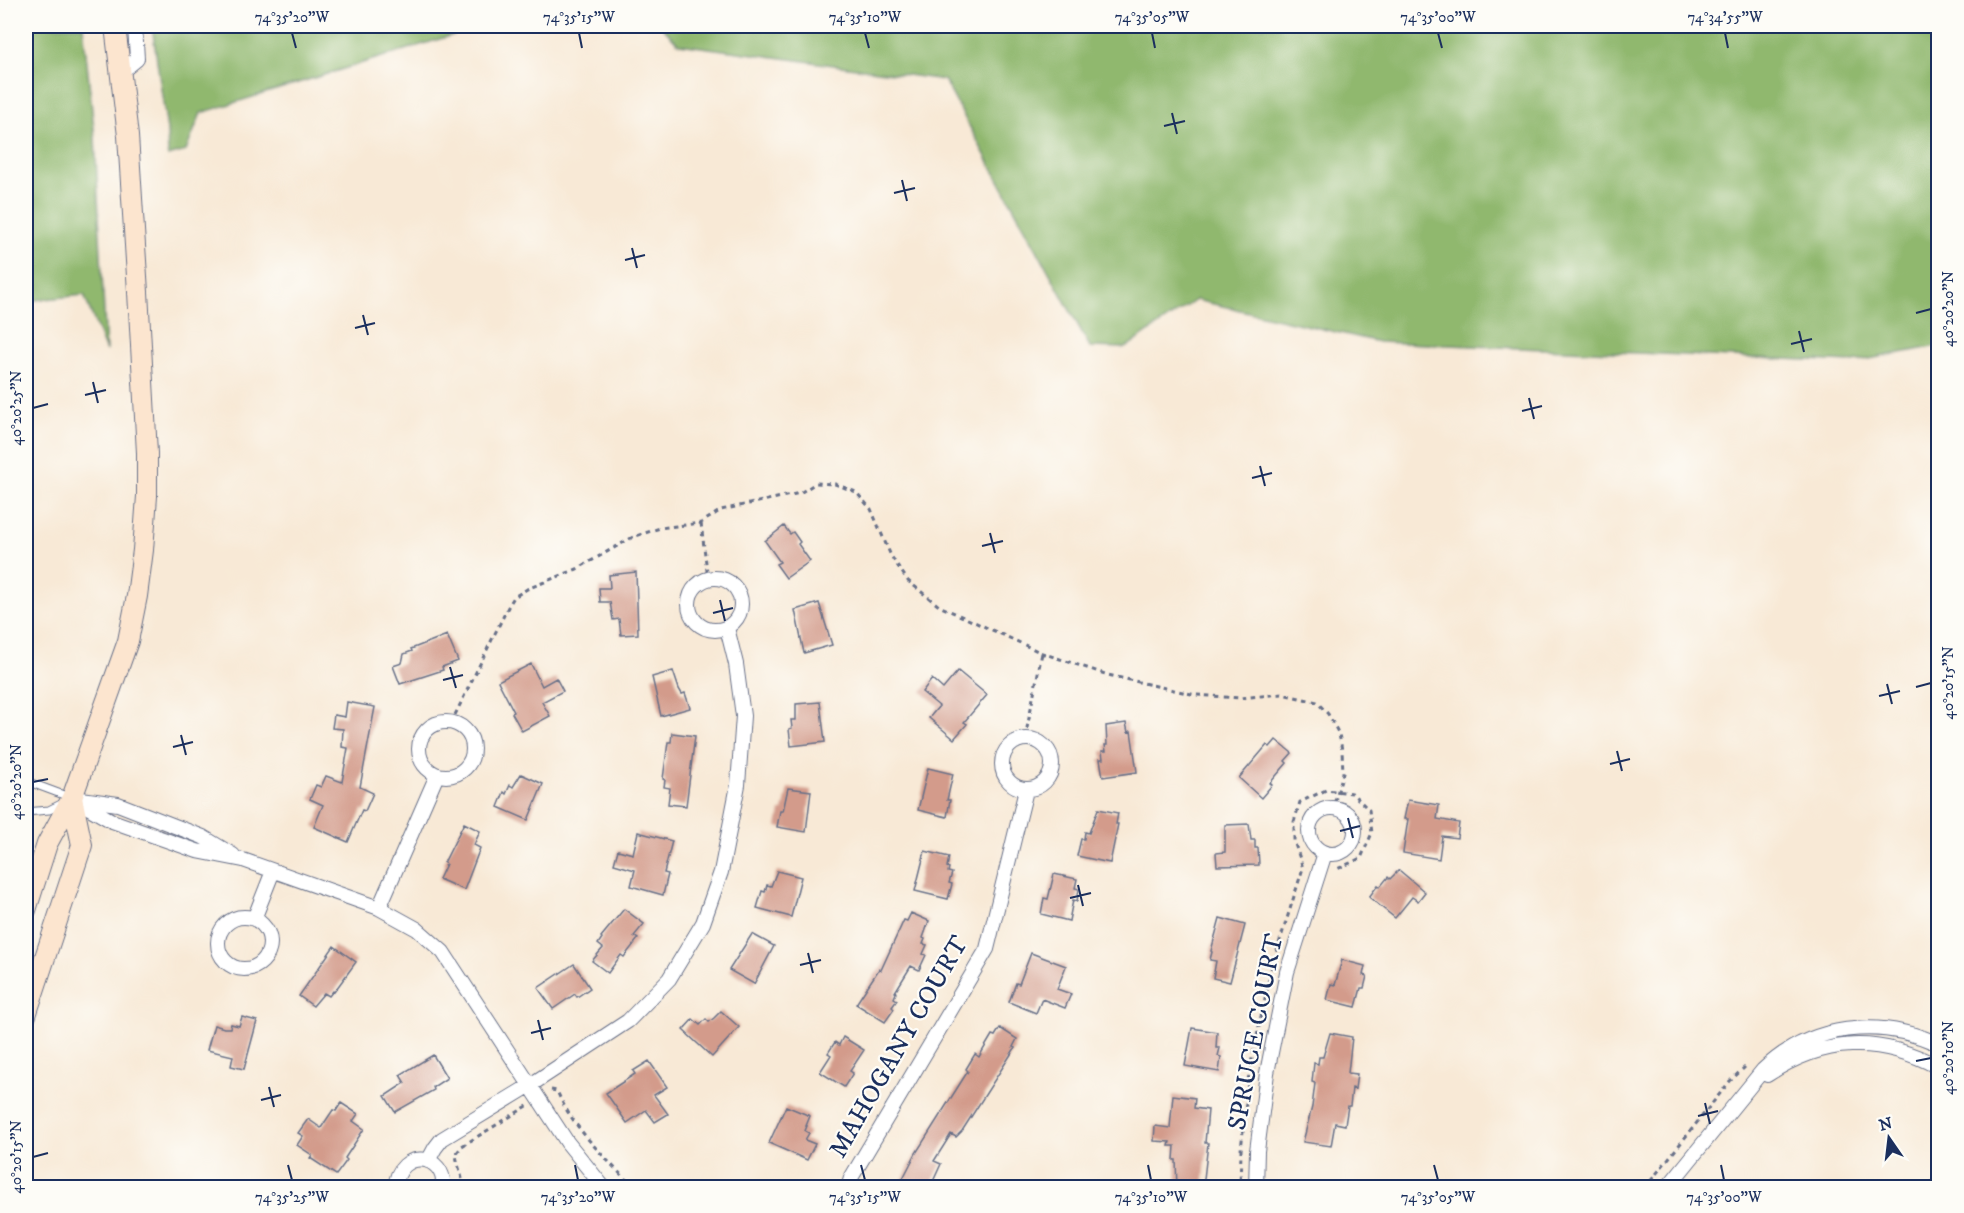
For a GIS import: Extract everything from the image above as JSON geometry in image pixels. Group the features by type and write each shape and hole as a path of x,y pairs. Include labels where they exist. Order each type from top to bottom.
{"street":[{"path":"26,910 47,844 72,798 128,641 137,596 146,507 147,453 129,136 114,26"},
{"path":"121,72 136,59 135,26"},
{"path":"708,579 727,581 738,591 741,600 739,617 727,628 711,630 702,627 691,615 690,596 695,588 708,579"},
{"path":"428,1161 442,1139 529,1086 628,1021 669,980 703,923 721,872 738,785 743,716 727,628"},
{"path":"451,723 462,727 471,739 473,748 470,760 466,767 457,774 437,775 423,763 419,752 420,742 426,731 435,724 451,723"},
{"path":"1025,738 1045,746 1053,761 1050,777 1035,789 1026,789 1011,784 1001,764 1008,747 1025,738"},
{"path":"378,908 437,775"},
{"name":"MAHOGANY COURT","path":"848,1188 851,1178 887,1115 987,949 1026,789"},
{"path":"72,798 118,804 203,837 243,860 378,908 417,929 443,952 539,1101 567,1142 604,1188"},
{"path":"26,1015 82,845 72,798"},
{"path":"1333,808 1347,813 1352,820 1355,827 1354,839 1342,851 1325,853 1313,844 1309,834 1310,823 1314,816 1322,810 1333,808"},
{"name":"SPRUCE COURT","path":"1257,1188 1257,1151 1267,1073 1287,972 1325,853"},
{"path":"254,919 273,871"},
{"path":"1667,1188 1775,1058 1801,1043 1835,1031 1868,1027 1895,1030 1938,1044"},
{"path":"1750,1086 1797,1058 1822,1049 1851,1044 1872,1045 1908,1052 1938,1067"},
{"path":"395,1188 396,1174 404,1164 416,1159 428,1161 439,1168 444,1180 443,1188"}],"lane":[{"path":"26,781 72,798"},
{"path":"26,812 50,810 72,798"}],"path":[{"path":"451,723 514,597 527,589 577,569 633,537 660,528 701,523 721,510 800,493 816,483 835,484 856,492 872,509 891,556 908,580 939,606 1042,653 1108,675 1196,695 1240,698 1281,694 1317,702 1328,714 1339,734 1342,750 1343,773 1333,808"},
{"path":"701,523 708,579"},
{"path":"1025,738 1042,653"},
{"path":"463,1188 463,1178 457,1165 456,1154 462,1146 539,1101 550,1090 557,1090 562,1104 586,1137 634,1188"},
{"path":"1916,1188 1938,1178"}],"green space":[{"path":"26,26 83,26 95,138 106,351 84,295 26,301"},
{"path":"152,26 482,26 201,113 186,151 168,156 167,130"},
{"path":"661,26 1938,26 1938,346 1853,362 1379,342 1196,300 1125,348 1090,347 944,80 679,44"}],"building":[{"path":"784,526 790,534 793,532 810,561 786,578 776,564 780,562 765,541"},
{"path":"636,572 638,634 621,635 619,619 613,620 610,602 600,602 599,588 610,588 609,575"},
{"path":"819,603 832,645 804,653 795,610"},
{"path":"447,635 458,661 442,667 443,670 400,684 393,666 402,663 404,654"},
{"path":"531,664 542,686 556,678 563,691 542,702 550,716 522,731 498,681"},
{"path":"673,671 679,689 682,694 685,693 690,708 661,716 652,677"},
{"path":"958,671 987,695 964,722 967,724 954,739 929,718 939,706 922,692 932,679 943,689"},
{"path":"347,702 375,707 360,787 373,793 365,811 362,810 348,842 314,827 323,805 310,799 316,785 321,787 326,776 342,782 348,748 342,747 343,729 332,728 334,715 345,717"},
{"path":"820,702 825,742 791,746 789,729 792,728 791,720 796,720 796,704"},
{"path":"1126,723 1128,732 1131,731 1137,772 1103,777 1100,759 1103,759 1102,751 1106,751 1106,726"},
{"path":"672,733 695,736 686,806 668,804 670,788 664,787 668,742 671,742"},
{"path":"1276,740 1292,753 1261,798 1239,778 1267,745 1270,747"},
{"path":"928,768 953,774 947,800 950,800 947,817 918,810"},
{"path":"521,774 543,784 528,820 498,807 504,792 506,794 510,785 513,787"},
{"path":"788,788 811,791 806,832 777,827"},
{"path":"1408,800 1439,805 1437,819 1459,823 1457,838 1442,836 1439,859 1403,853 1408,819 1404,819"},
{"path":"1098,809 1118,813 1110,863 1077,856 1081,839 1084,839 1085,832 1089,833"},
{"path":"464,823 480,831 474,845 480,848 464,890 439,879 446,864 444,863"},
{"path":"1249,824 1251,840 1255,840 1255,848 1258,848 1259,865 1217,866 1216,853 1225,852 1225,825"},
{"path":"638,832 672,841 664,873 668,874 663,895 631,886 635,870 614,864 618,850 633,854"},
{"path":"925,851 949,857 947,867 948,872 952,873 949,883 952,884 948,899 915,891"},
{"path":"1399,870 1425,892 1418,901 1412,897 1395,918 1369,897 1378,885 1380,887 1388,877 1390,879"},
{"path":"777,871 801,877 791,917 757,908 762,891 765,892 767,885 771,886"},
{"path":"1054,874 1077,879 1075,888 1079,889 1077,901 1073,900 1069,921 1041,914 1044,898 1048,899"},
{"path":"624,909 644,924 634,936 638,939 624,957 621,955 608,973 592,961 603,948 598,944 601,937"},
{"path":"911,913 929,921 923,938 925,939 923,944 927,945 923,954 926,955 919,970 911,966 895,992 894,998 897,1000 892,1007 894,1009 885,1022 856,1004 879,969 881,970 904,920 907,921"},
{"path":"1220,918 1245,925 1230,982 1213,978 1216,961 1210,960"},
{"path":"752,934 774,946 754,984 729,970"},
{"path":"334,946 356,962 334,992 329,996 324,993 313,1006 299,996"},
{"path":"1031,953 1066,966 1057,989 1071,994 1065,1008 1042,999 1036,1013 1009,1002"},
{"path":"1342,960 1365,966 1363,975 1367,976 1356,1007 1327,1000 1331,984 1335,985"},
{"path":"574,964 590,988 577,997 575,994 553,1009 538,988"},
{"path":"721,1011 739,1027 712,1057 683,1030 693,1019 700,1025 706,1019 709,1022"},
{"path":"242,1017 257,1021 244,1069 231,1066 233,1056 207,1050 214,1025 224,1028 230,1028 231,1024 239,1026"},
{"path":"1000,1028 1017,1039 1013,1047 1015,1048 962,1131 956,1137 951,1134 934,1161 941,1164 930,1188 898,1188 916,1153 968,1071 966,1069 975,1054 979,1057 992,1035 995,1036"},
{"path":"1192,1028 1217,1032 1216,1048 1220,1048 1218,1056 1221,1057 1219,1072 1185,1066"},
{"path":"1330,1033 1352,1037 1348,1073 1357,1074 1345,1125 1335,1123 1331,1146 1303,1142 1312,1107 1315,1083 1312,1082 1314,1063 1318,1064 1319,1057 1323,1057"},
{"path":"843,1037 864,1050 850,1071 853,1073 844,1087 820,1072 831,1055 828,1053 835,1042 839,1045"},
{"path":"433,1055 447,1078 433,1087 434,1090 395,1112 385,1096 405,1083 400,1075"},
{"path":"649,1061 667,1087 654,1095 668,1114 655,1122 646,1110 627,1123 606,1093 635,1074 633,1071"},
{"path":"1173,1095 1195,1098 1194,1108 1208,1110 1205,1143 1208,1143 1203,1188 1177,1188 1175,1146 1169,1146 1170,1142 1154,1141 1155,1126 1170,1128"},
{"path":"341,1103 358,1114 353,1121 364,1129 336,1175 310,1158 312,1155 297,1145 303,1136 298,1133 308,1119 321,1128 333,1110 336,1111"},
{"path":"786,1106 810,1116 805,1131 809,1133 805,1140 815,1144 807,1160 769,1143"}]}
